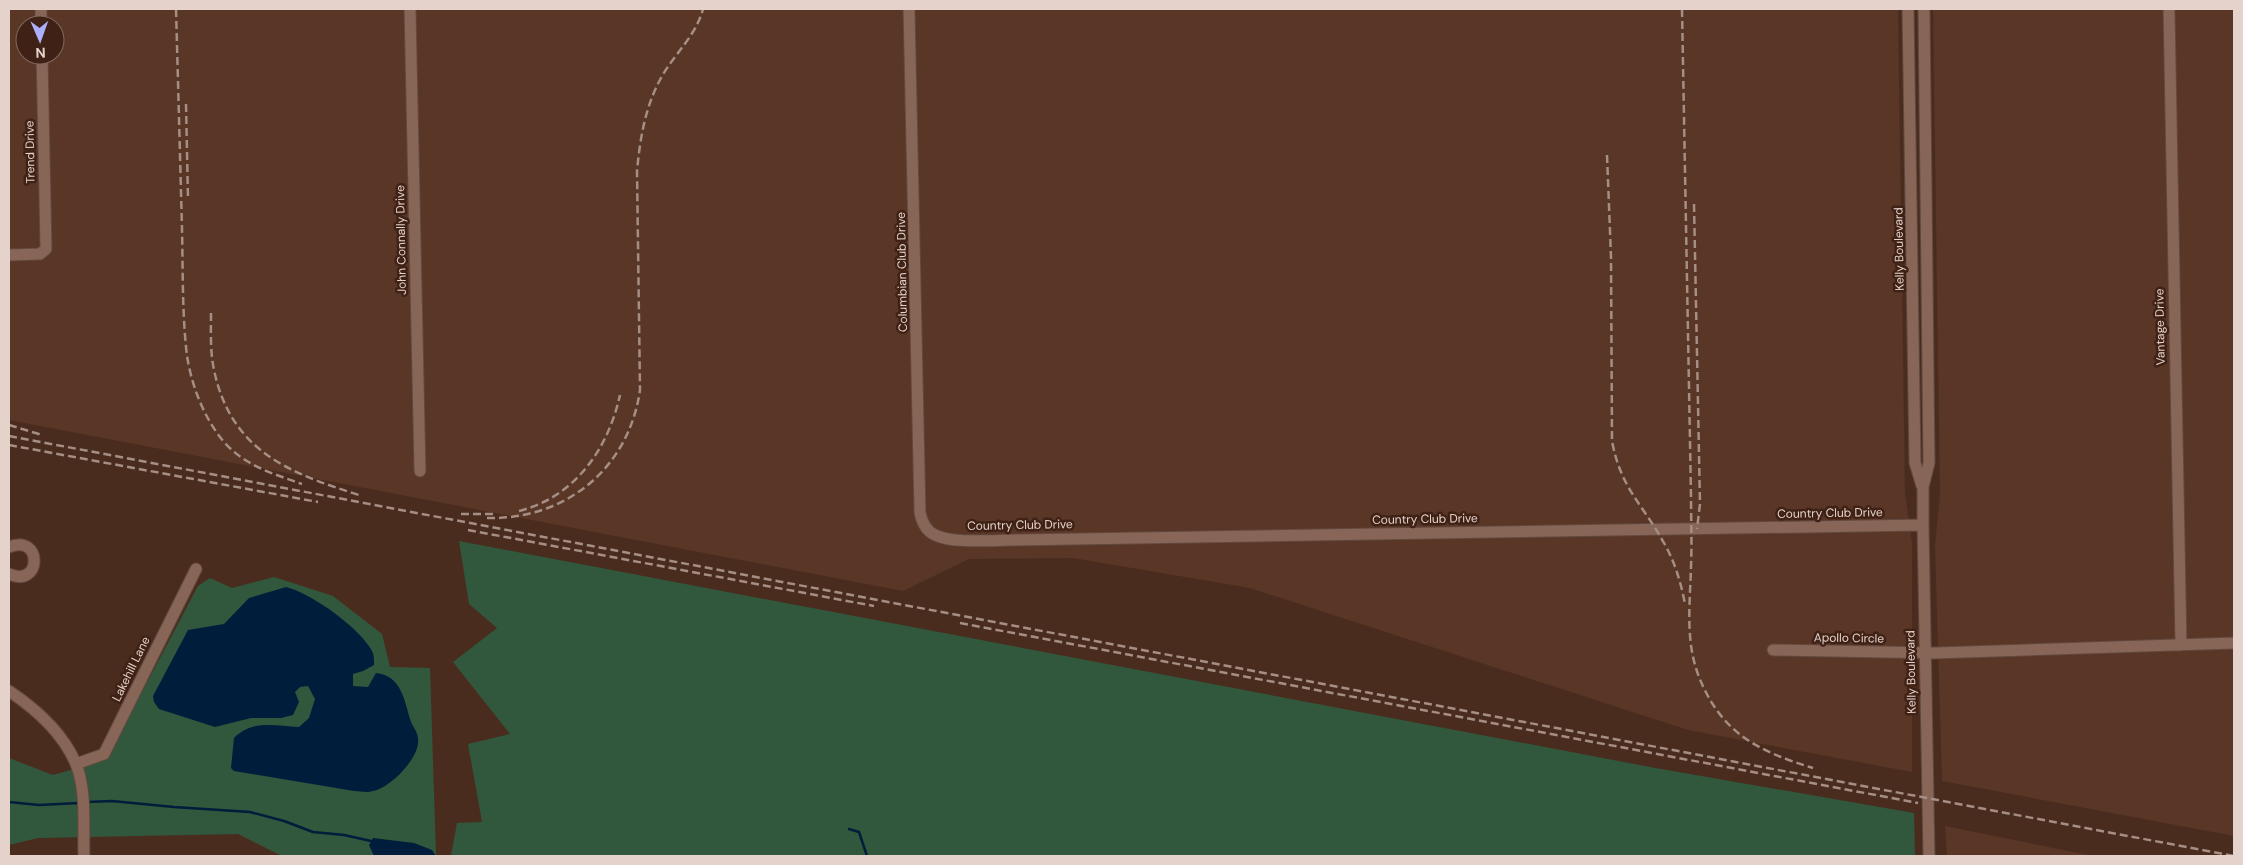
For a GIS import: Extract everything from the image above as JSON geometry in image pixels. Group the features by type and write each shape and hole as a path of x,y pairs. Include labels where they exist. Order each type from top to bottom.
{"street":[{"name":"John Connally Drive","path":"410,9 420,471"},
{"name":"Columbian Club Drive","path":"909,9 920,513 922,522 929,531"},
{"name":"Kelly Boulevard","path":"1908,9 1915,463 1923,487"},
{"name":"Kelly Boulevard","path":"1924,9 1929,462 1923,487 1923,525 1929,856"},
{"name":"Vantage Drive","path":"2169,9 2181,645"},
{"name":"Trend Drive","path":"9,255 40,254 46,249 42,65"},
{"path":"1910,157 1926,156"},
{"path":"1914,368 1929,367"},
{"name":"Country Club Drive","path":"929,531 936,536 958,540 1015,540 1923,525"},
{"path":"9,547 16,544 25,546 32,552 35,561 32,570 25,576 16,577 9,574"},
{"name":"Lakehill Lane","path":"76,764 104,754 196,569"},
{"path":"1924,653 2234,643"},
{"name":"Apollo Circle","path":"1773,650 1924,653"},
{"path":"9,691 34,709 52,726 76,764 81,786 84,856"}],"shaded area":[{"path":"9,9 1898,9 1905,494 1912,543 1912,772 1688,730 1250,588 1073,558 969,559 903,591 9,420"},
{"path":"1933,9 2234,9 2234,836 1942,781 1935,546 1940,495"},
{"path":"1945,826 2093,856 1947,856"}],"green space":[{"path":"459,541 1650,767 1914,813 1915,856 451,856 457,823 482,822 468,744 510,734 453,662 497,628 469,604"},
{"path":"274,577 333,596 382,634 390,667 430,668 436,856 282,856 238,834 38,838 9,845 9,758 53,775 106,760 198,586 210,578 232,588"}],"water":[{"path":"286,587 309,596 335,613 358,633 367,644 373,653 374,665 353,674 353,686 368,687 376,673 391,679 401,690 411,722 417,734 418,743 408,765 387,785 380,789 368,792 354,791 234,771 231,768 234,738 241,732 249,728 265,725 299,727 309,718 315,699 308,686 300,687 295,692 299,702 293,715 281,718 251,718 215,727 159,709 154,702 153,696 188,630 224,624 249,598"},
{"path":"373,838 414,843 432,850 436,856 374,856 369,845"}],"waterway":[{"path":"87,802 112,801 250,812 284,821 313,832 344,835 371,841"},
{"path":"9,802 39,805 79,803"},
{"path":"849,829 859,832 867,856"}],"railway":[{"path":"176,9 183,308 187,356 192,379 210,423 232,450 260,468 302,484"},
{"path":"487,518 516,516 543,510 567,499 589,484 608,465 623,443 634,418 640,390 637,171 642,135 655,89 666,69 695,28 703,9"},
{"path":"1682,9 1691,496 1689,622 1692,650 1699,677 1708,697 1731,726 1744,738 1759,747 1775,755 1813,768"},
{"path":"186,104 188,199"},
{"path":"1607,155 1611,257 1612,441 1616,458 1627,484 1656,529 1671,558 1685,604"},
{"path":"1694,204 1700,504 1697,529"},
{"path":"211,313 211,342 214,370 222,398 234,421 249,439 267,455 287,467 309,478 359,495"},
{"path":"519,511 557,495 586,468 598,452 607,434 615,415 620,395"},
{"path":"9,425 42,435"},
{"path":"9,436 2234,856"},
{"path":"9,445 318,502"},
{"path":"461,514 494,514"},
{"path":"468,530 874,606"},
{"path":"960,623 1918,803"}]}
